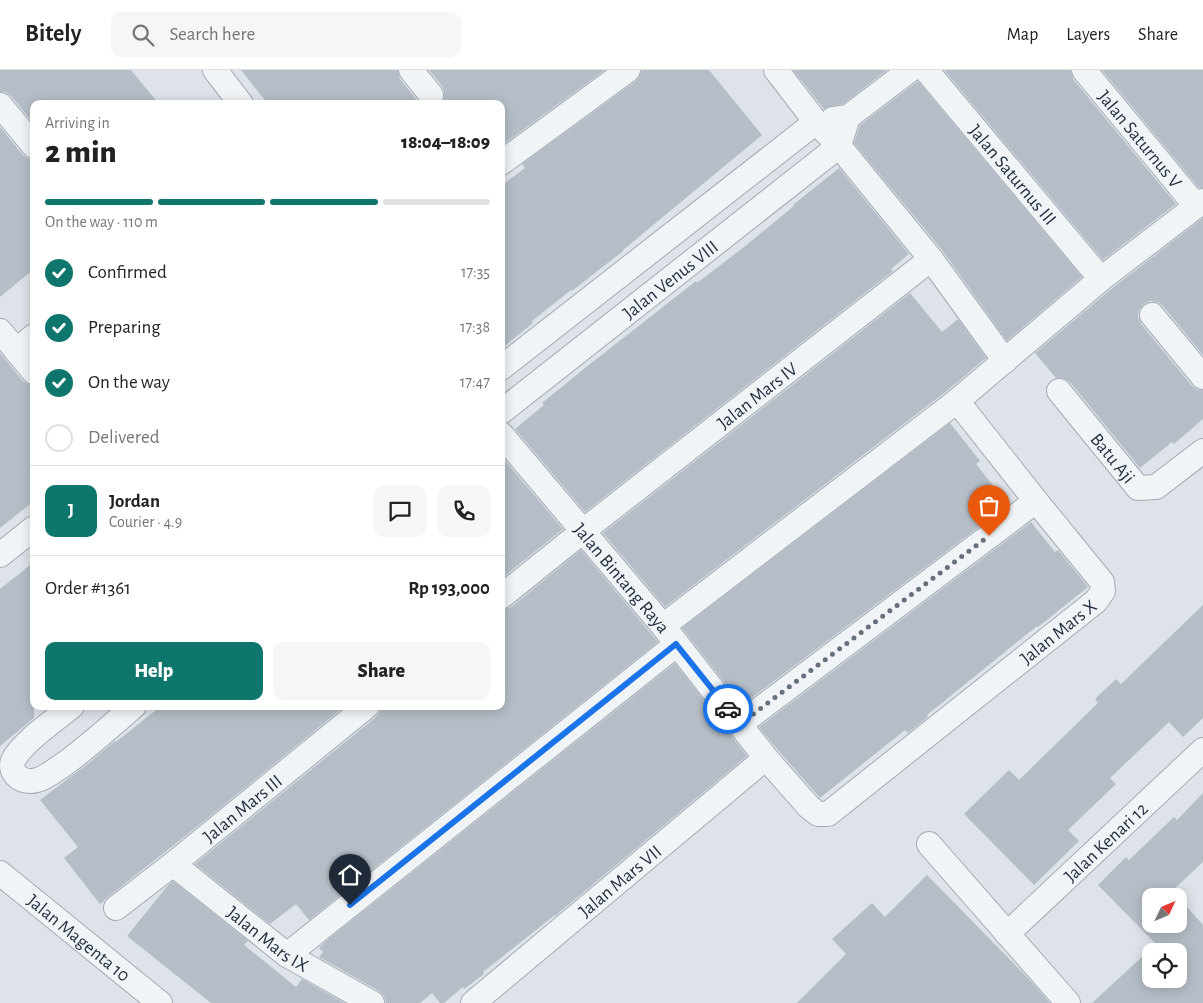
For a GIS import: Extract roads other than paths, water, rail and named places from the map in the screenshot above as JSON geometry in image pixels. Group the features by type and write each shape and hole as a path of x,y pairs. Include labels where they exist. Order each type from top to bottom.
{"street":[{"path":"215,70 238,100"},
{"path":"411,70 431,95"},
{"path":"505,160 628,70"},
{"path":"776,70 816,122 839,146 932,259 1005,361"},
{"path":"816,122 848,118 910,70"},
{"name":"Jalan Saturnus III","path":"926,70 1101,280"},
{"name":"Jalan Saturnus V","path":"1084,70 1200,204"},
{"path":"0,105 30,141"},
{"path":"839,146 848,118"},
{"name":"Jalan Venus VIII","path":"505,365 816,122"},
{"name":"Jalan Venus VIII","path":"505,409 839,146"},
{"path":"287,955 670,635 957,401 1101,280 1200,204"},
{"name":"Jalan Mars IV","path":"583,531 932,259"},
{"path":"1152,315 1203,377"},
{"path":"0,330 25,344 30,360"},
{"name":"Batu Aji","path":"1059,391 1138,488 1156,487 1203,451"},
{"name":"Jalan Mars X","path":"818,814 828,814 1096,601 1103,591 1102,582 957,401"},
{"name":"Jalan Bintang Raya","path":"505,439 670,635 766,758 809,807 818,814"},
{"path":"740,724 1036,501"},
{"path":"0,555 30,531"},
{"path":"505,594 583,531"},
{"path":"67,710 33,738 14,758 12,770 19,778 27,781 36,780 51,773 75,756 129,710"},
{"name":"Jalan Mars III","path":"116,908 362,710"},
{"name":"Jalan Kenari 12","path":"1007,934 1203,750"},
{"name":"Jalan Mars VII","path":"473,1003 766,758"},
{"path":"929,844 1068,1003"},
{"name":"Jalan Mars IX","path":"173,864 287,955 372,1003"},
{"name":"Jalan Magenta 10","path":"0,873 160,1003"}]}
